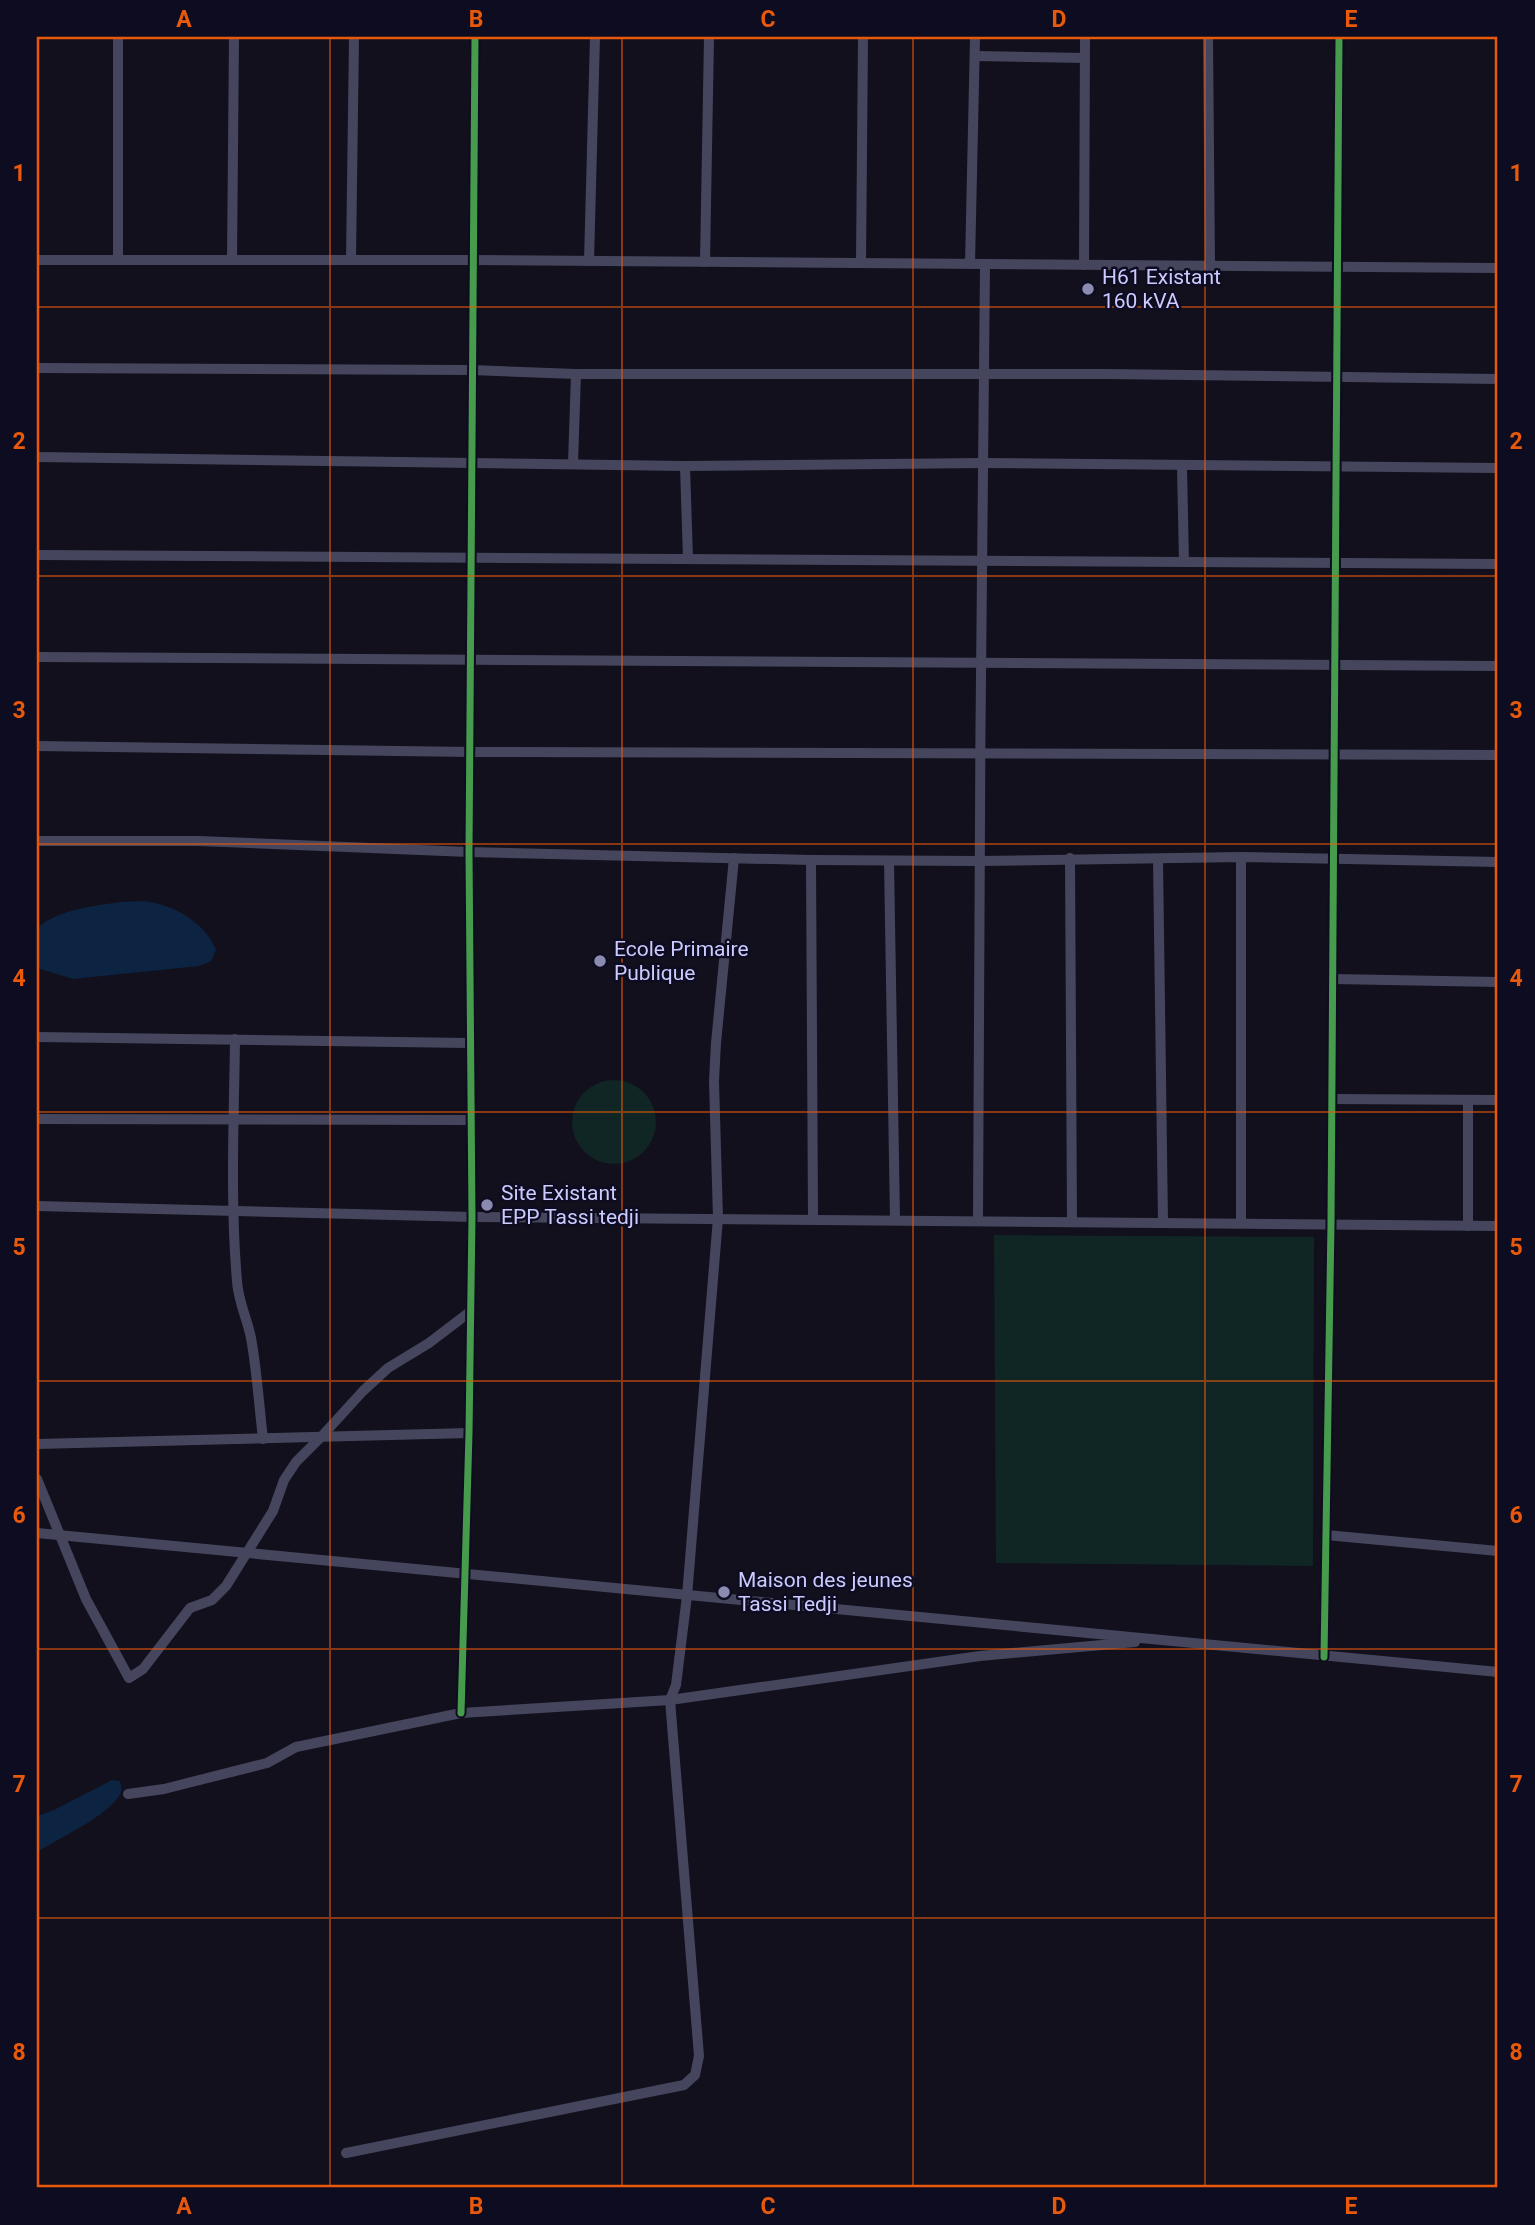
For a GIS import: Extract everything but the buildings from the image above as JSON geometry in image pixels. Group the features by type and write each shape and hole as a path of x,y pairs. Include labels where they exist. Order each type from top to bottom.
{"street":[{"path":"118,37 118,260"},
{"path":"232,260 234,37"},
{"path":"352,260 354,37"},
{"path":"461,1713 472,1217 469,852 475,37"},
{"path":"589,261 595,37"},
{"path":"705,262 709,37"},
{"path":"861,263 863,37"},
{"path":"970,264 975,37"},
{"path":"1084,265 1085,37"},
{"path":"1208,37 1210,267"},
{"path":"1324,1657 1337,665 1339,37"},
{"path":"975,56 1085,58"},
{"path":"37,260 473,260 1498,268"},
{"path":"978,1220 979,753 985,265"},
{"path":"37,368 1498,379"},
{"path":"573,463 576,374"},
{"path":"37,457 685,466 982,463 1498,468"},
{"path":"685,466 688,559"},
{"path":"1182,467 1184,562"},
{"path":"37,555 1498,564"},
{"path":"37,657 1498,666"},
{"path":"37,746 470,752 1498,755"},
{"path":"37,841 198,841 469,852 811,860 979,861 1241,857 1498,862"},
{"path":"1241,857 1241,1223"},
{"path":"346,2152 684,2085 695,2075 699,2056 670,1700 676,1685 687,1596 718,1218 714,1082 734,858"},
{"path":"1070,858 1072,1222"},
{"path":"1158,859 1163,1222"},
{"path":"811,860 813,1219"},
{"path":"890,861 895,1220"},
{"path":"1333,979 1498,982"},
{"path":"37,1037 469,1043"},
{"path":"235,1039 234,1211 237,1282 240,1306 250,1331 263,1439"},
{"path":"1332,1098 1498,1100"},
{"path":"1468,1100 1468,1226"},
{"path":"37,1119 470,1120"},
{"path":"37,1206 472,1217 1498,1226"},
{"path":"37,1479 98,1623 129,1678 143,1669 190,1608 219,1596 273,1511 284,1480 296,1461 388,1368 429,1343 471,1311"},
{"path":"37,1444 469,1433"},
{"path":"37,1533 1498,1672"},
{"path":"1326,1535 1498,1552"},
{"path":"128,1794 163,1789 267,1763 296,1747 461,1713 670,1700 980,1656 1160,1639"}],"green space":[{"path":"614,1080 630,1083 644,1092 653,1106 656,1122 653,1138 644,1152 630,1161 614,1164 598,1161 584,1152 575,1138 572,1122 575,1106 584,1092 598,1083"},
{"path":"994,1235 1314,1237 1313,1566 996,1563"}],"water":[{"path":"143,901 180,912 198,925 212,941 216,950 211,961 199,966 73,979 37,968 37,929 65,913 122,902"},
{"path":"112,1780 120,1781 121,1788 113,1804 37,1852 37,1816"}],"cycle path":[{"path":"461,1713 472,1217 469,852 475,37"},
{"path":"1324,1657 1331,1224 1339,37"}],"place":[{"name":"H61 Existant 160 kVA","path":"1088,289"},
{"name":"Ecole Primaire Publique","path":"600,961"},
{"name":"Site Existant EPP Tassi tedji","path":"487,1205"},
{"name":"Maison des jeunes Tassi Tedji","path":"724,1592"}]}
